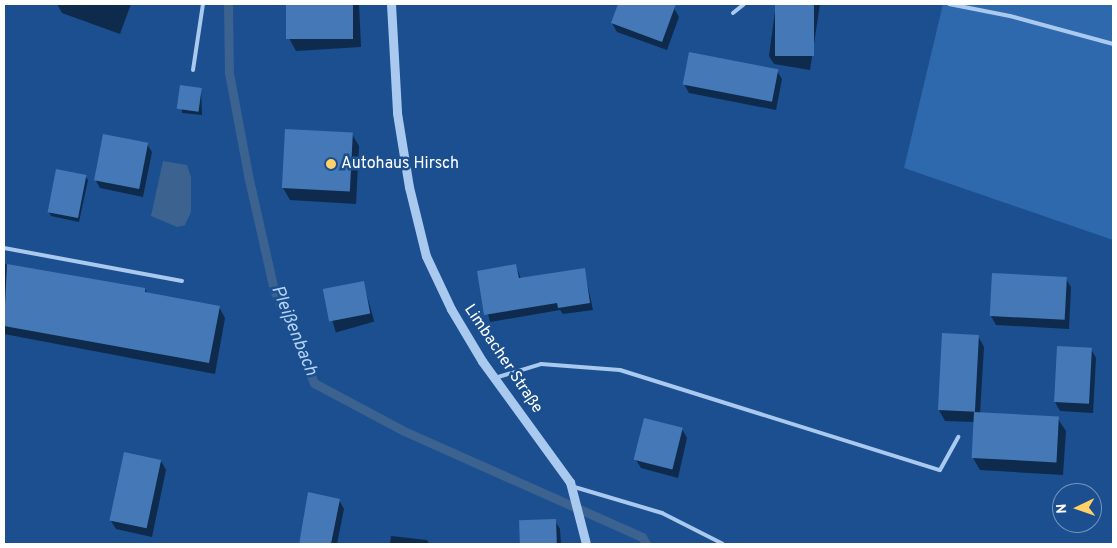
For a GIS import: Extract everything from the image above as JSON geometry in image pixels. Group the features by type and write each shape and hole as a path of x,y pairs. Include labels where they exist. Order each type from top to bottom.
{"street":[{"name":"Limbacher Straße","path":"391,4 397,113 409,187 426,256 451,309 495,378 571,484 586,542"}],"lane":[{"path":"193,70 203,4"},
{"path":"733,13 744,4"},
{"path":"949,4 1010,16 1113,44"},
{"path":"4,248 182,281"},
{"path":"495,378 541,364 620,370 940,470 958,437"},
{"path":"571,484 662,513 723,544"}],"shaded area":[{"path":"943,4 1113,4 1113,240 904,168"},
{"path":"163,161 187,165 191,177 191,212 185,225 177,227 151,216"}],"building":[{"path":"286,4 353,4 353,39 286,39"},
{"path":"618,4 676,4 662,42 611,23"},
{"path":"775,4 814,4 814,56 775,56"},
{"path":"689,52 778,69 772,102 683,84"},
{"path":"180,85 202,88 198,112 177,109"},
{"path":"285,129 353,133 350,191 282,188"},
{"path":"103,134 148,143 139,189 94,180"},
{"path":"56,169 86,175 78,218 48,212"},
{"path":"7,264 145,288 145,292 220,306 209,363 4,326"},
{"path":"516,264 519,278 585,268 590,303 558,308 557,303 484,315 477,271"},
{"path":"992,273 1067,277 1065,320 990,316"},
{"path":"364,281 370,313 329,321 323,289"},
{"path":"942,333 979,335 975,412 938,410"},
{"path":"1057,346 1092,348 1089,404 1054,402"},
{"path":"974,412 1059,416 1056,462 972,458"},
{"path":"644,418 683,428 672,469 634,460"},
{"path":"124,452 161,460 147,528 109,520"},
{"path":"308,492 340,499 331,544 299,544"},
{"path":"556,519 557,544 520,544 519,520"}],"waterway":[{"name":"Pleißenbach","path":"228,4 229,73 248,175 274,290 314,383 404,431 642,537 646,544"}],"place":[{"name":"Autohaus Hirsch","path":"331,164"}]}
